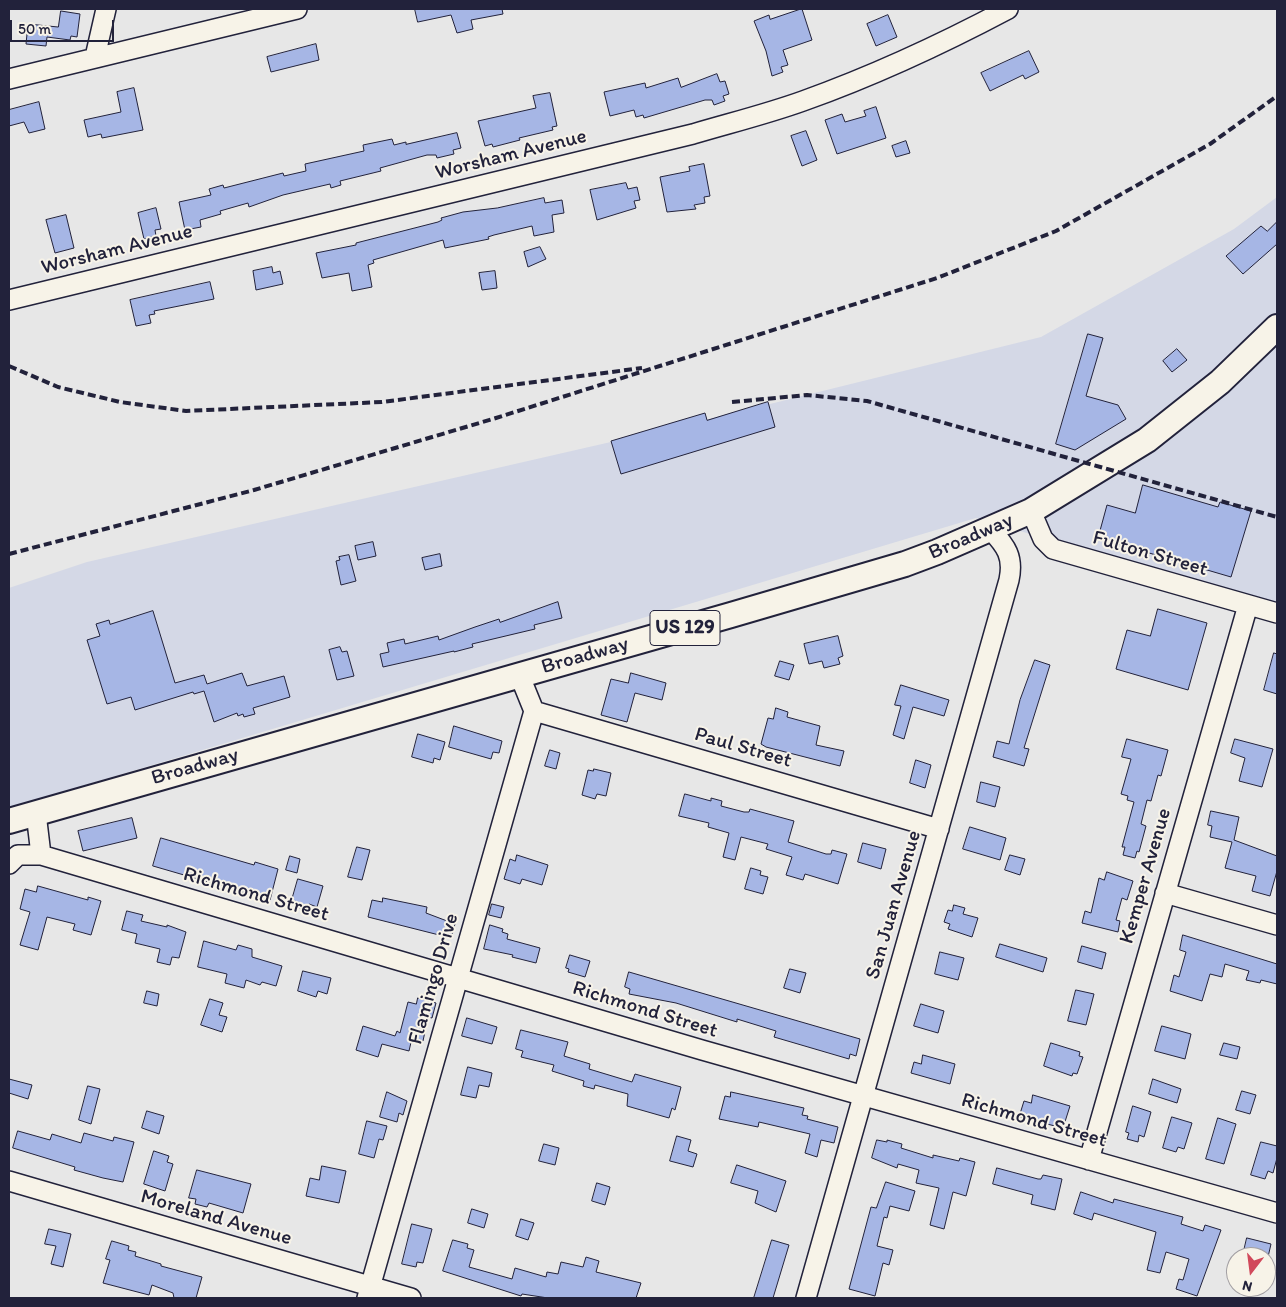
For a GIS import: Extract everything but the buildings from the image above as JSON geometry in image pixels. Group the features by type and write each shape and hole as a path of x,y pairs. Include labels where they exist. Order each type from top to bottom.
{"main road":[{"name":"Broadway","path":"9,820 905,564 991,530 1031,511 1147,440 1220,382 1277,327"}],"street":[{"path":"95,57 106,9"},
{"path":"9,79 297,9"},
{"name":"Worsham Avenue","path":"9,300 693,134 802,102 955,37 1008,9"},
{"name":"Fulton Street","path":"1031,511 1043,539 1053,549 1277,613"},
{"name":"San Juan Avenue","path":"806,1298 940,829 1012,566 1011,558 1003,543 991,530"},
{"name":"Kemper Avenue","path":"1089,1160 1248,605"},
{"path":"519,674 534,712"},
{"name":"Paul Street","path":"534,712 940,829"},
{"name":"Flamingo Drive","path":"369,1292 457,977 534,712"},
{"path":"36,813 41,855"},
{"name":"Richmond Street","path":"9,864 18,855 41,855 863,1096 1277,1214"},
{"path":"1165,893 1277,925"},
{"name":"Moreland Avenue","path":"9,1181 369,1292 411,1298"}],"shaded area":[{"path":"1277,197 1277,607 976,518 9,808 9,588 87,562 685,425 1041,337 1234,229"}],"railway":[{"path":"9,554 254,490 496,418 937,278 1056,231 1210,144 1277,96"},
{"path":"9,366 58,387 120,402 186,411 382,402 642,368"},
{"path":"732,402 807,395 867,401 1277,517"}]}
